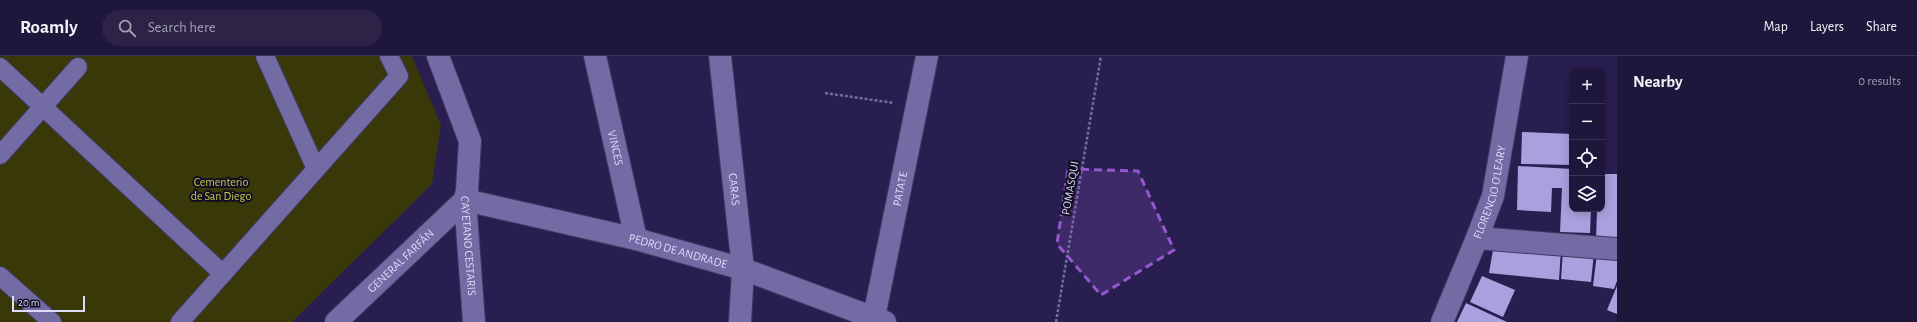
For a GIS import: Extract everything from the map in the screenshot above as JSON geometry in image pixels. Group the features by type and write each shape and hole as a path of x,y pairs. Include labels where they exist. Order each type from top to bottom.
{"street":[{"path":"265,56 316,169"},
{"path":"180,322 399,76 389,56"},
{"name":"CAYETANO CESTARIS","path":"438,56 470,141 465,200 474,322"},
{"name":"VINCES","path":"595,56 636,239"},
{"name":"CARAS","path":"720,56 743,269 740,322"},
{"name":"PATATE","path":"877,321 927,56"},
{"name":"FLORENCIO O'LEARY","path":"1442,322 1493,196 1517,56"},
{"path":"0,67 223,274"},
{"path":"0,155 78,67"},
{"name":"PEDRO DE ANDRADE","path":"465,200 636,239 743,269 877,321"},
{"name":"GENERAL FARFÁN","path":"336,322 465,200"},
{"path":"1477,238 1617,249"},
{"path":"0,276 52,322"}],"path":[{"name":"POMASQUI","path":"1056,322 1101,56"},
{"path":"825,93 898,104"}],"highlighted area":[{"path":"1068,169 1138,171 1174,250 1101,295 1057,244"}],"green space":[{"name":"Cementerio de San Diego","path":"0,56 412,56 441,125 432,184 292,322 0,322"}],"building":[{"path":"1522,132 1569,134 1569,165 1521,164"},
{"path":"1518,166 1569,169 1569,212 1591,212 1590,233 1560,232 1562,188 1552,188 1551,212 1517,210"},
{"path":"1605,174 1617,174 1617,240 1596,240 1597,212 1605,212"},
{"path":"1493,250 1561,250 1559,280 1489,273"},
{"path":"1563,250 1594,253 1591,282 1561,279"},
{"path":"1597,253 1617,255 1617,281 1614,289 1593,286"},
{"path":"1482,276 1515,290 1503,317 1470,302"},
{"path":"1617,286 1617,314 1607,310"},
{"path":"1466,303 1507,322 1457,322"}]}
